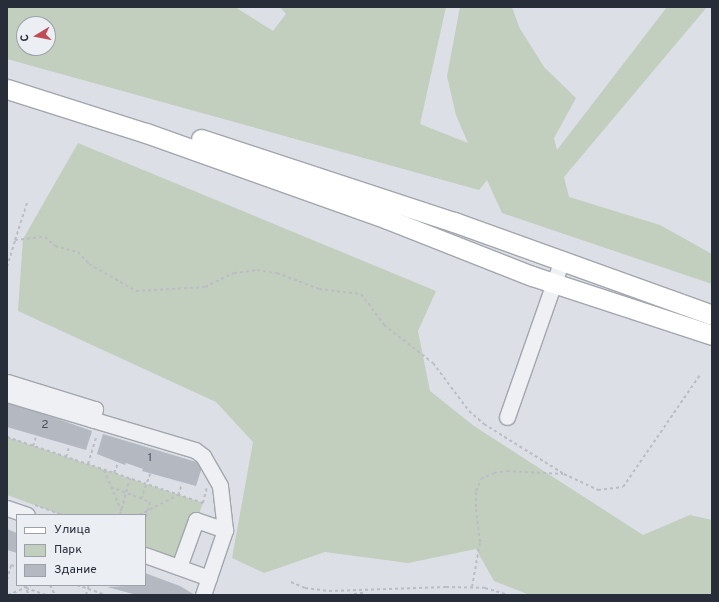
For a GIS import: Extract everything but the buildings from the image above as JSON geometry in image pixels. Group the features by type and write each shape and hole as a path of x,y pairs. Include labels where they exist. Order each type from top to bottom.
{"main road":[{"path":"7,77 454,222 561,263 712,315"},
{"path":"7,89 154,136 554,283 712,335"}],"street":[{"path":"507,417 561,263"},
{"path":"7,382 95,409 97,421"},
{"path":"7,394 195,450 211,467 220,486 225,530 203,595"},
{"path":"7,508 24,514"},
{"path":"179,567 196,520 225,530"},
{"path":"146,555 209,578"}],"path":[{"path":"7,266 27,202"},
{"path":"15,240 45,237 55,246 78,252 86,262 136,291 205,287 230,275 251,270 276,273 298,284 319,289 361,294 384,325 430,360 469,411 484,424 564,474 598,490 623,487 700,375"},
{"path":"88,464 97,421"},
{"path":"7,437 203,503 211,467"},
{"path":"33,446 36,437"},
{"path":"66,457 69,447"},
{"path":"114,473 118,463"},
{"path":"103,469 122,514"},
{"path":"472,588 480,542 476,507 476,491 481,479 494,473 507,471 564,474"},
{"path":"141,499 150,474"},
{"path":"120,514 130,478"},
{"path":"141,514 178,494 182,484"},
{"path":"111,487 150,502 146,517"},
{"path":"7,580 12,565 16,567"},
{"path":"290,582 305,588 330,591 472,588 508,595"},
{"path":"8,595 25,586"},
{"path":"25,586 29,595"},
{"path":"25,586 46,595"},
{"path":"50,586 55,595"},
{"path":"81,586 106,595"},
{"path":"87,594 88,588"},
{"path":"348,595 374,590"}],"green space":[{"path":"7,7 235,7 273,31 286,14 280,7 446,7 420,124 468,143 456,115 447,76 460,7 512,7 519,27 544,67 576,98 554,138 557,150 667,7 707,7 564,177 569,197 660,225 712,254 712,284 502,213 487,180 479,190 7,59"},
{"path":"78,143 436,291 418,331 430,391 474,426 643,535 690,515 712,520 712,595 530,595 494,581 476,549 408,563 325,552 264,573 232,558 253,442 216,402 18,311 23,239"},
{"path":"7,437 203,503 179,567 146,555 146,514 59,514 7,495"}]}
